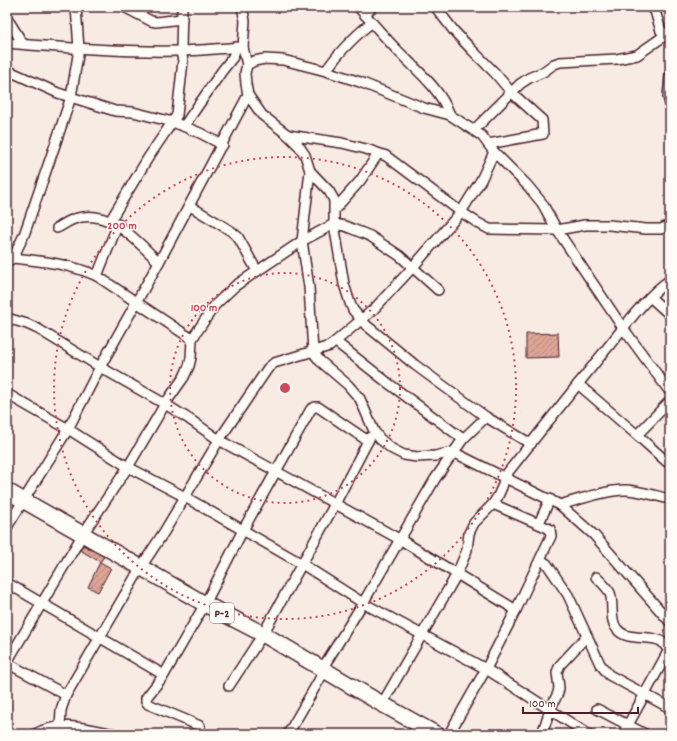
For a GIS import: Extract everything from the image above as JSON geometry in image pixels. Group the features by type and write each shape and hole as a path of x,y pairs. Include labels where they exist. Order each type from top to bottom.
{"highway":[{"name":"P-2","path":"7,491 205,604 263,634 436,734"}],"street":[{"path":"76,7 79,48 70,97 24,235 10,260 50,262 86,270 192,339"},
{"path":"124,7 151,21 156,22 182,19"},
{"path":"97,276 114,223 148,158 177,115 183,61 181,51 182,7"},
{"path":"184,126 222,71 234,57 239,47 245,21 242,7"},
{"path":"358,7 399,52 429,81 445,102 450,115"},
{"path":"365,15 372,7"},
{"path":"438,7 437,9 454,31 511,92 542,120 543,134 488,144"},
{"path":"474,130 511,92 528,78 542,72 554,64 617,59 637,55 668,35 661,31 654,8"},
{"path":"7,18 23,44"},
{"path":"326,70 336,55 350,40 372,22"},
{"path":"7,43 149,51 181,51 239,47"},
{"path":"239,47 247,65 245,73 248,95 262,115 288,135 299,146 305,155 310,171 302,241 309,288 313,352 320,361 348,385 360,399 374,431 380,439 392,449 404,455 417,457 435,456 453,452 560,504 594,534 670,622"},
{"path":"247,65 254,61 265,59 283,60 326,70 424,108 450,115 482,136 494,152 542,203 557,230 623,328 670,392"},
{"path":"7,70 70,97 115,110 133,112 173,122 200,133 223,145"},
{"path":"670,76 668,98 670,104"},
{"path":"7,527 68,429 100,367 223,145 248,95"},
{"path":"288,135 342,143 386,156 461,212 489,229 557,230 585,225 609,225 661,229 670,225"},
{"path":"60,727 61,710 66,695 141,567 164,532 219,440 268,368 274,363 330,346 374,308 413,267 461,212 480,180 494,152"},
{"path":"335,209 360,180 378,154"},
{"path":"310,171 329,191 334,200 334,224 344,284 353,310 361,320 415,365 486,417 530,444"},
{"path":"190,206 231,231 238,237 257,271"},
{"path":"57,228 72,220 89,216 100,217 114,223 159,262"},
{"path":"66,695 7,662 83,534 128,467 189,366 192,339 214,305 235,286 257,271 302,241 334,224 345,226 370,236 400,256 438,290"},
{"path":"382,704 457,574 467,550 467,541 471,528 493,504 502,487 505,476 623,328 650,297 670,280"},
{"path":"650,297 670,315"},
{"path":"7,318 38,329 165,404 219,440 401,540 516,610"},
{"path":"336,342 463,439"},
{"path":"578,384 637,434 667,462 670,462"},
{"path":"7,394 68,429 128,467 185,497 302,564 363,603 486,669 588,734"},
{"path":"637,434 670,401"},
{"path":"200,726 148,704 146,698 164,675 205,604 242,530 311,409 318,407 368,441"},
{"path":"288,734 322,675 322,669 401,540 436,479 463,439 486,417"},
{"path":"229,686 263,634 374,431"},
{"path":"560,504 612,491 623,490 638,491 670,499"},
{"path":"538,523 550,499"},
{"path":"449,734 486,669 538,563 541,560 551,536 550,529 493,504"},
{"path":"541,560 547,564 568,595 604,671 670,708"},
{"path":"596,577 610,594 613,621 616,628 622,634 654,639 662,642 669,649 623,734"},
{"path":"7,583 164,675"},
{"path":"542,734 550,710 558,693 559,688 557,672 560,665 587,636"},
{"path":"597,709 645,734"},
{"path":"36,734 41,731 60,727 77,726 115,734"}],"building":[{"path":"558,333 559,357 526,358 526,334"},
{"path":"83,545 104,557 100,562 80,550"},
{"path":"100,562 111,568 98,592 88,587"}]}
